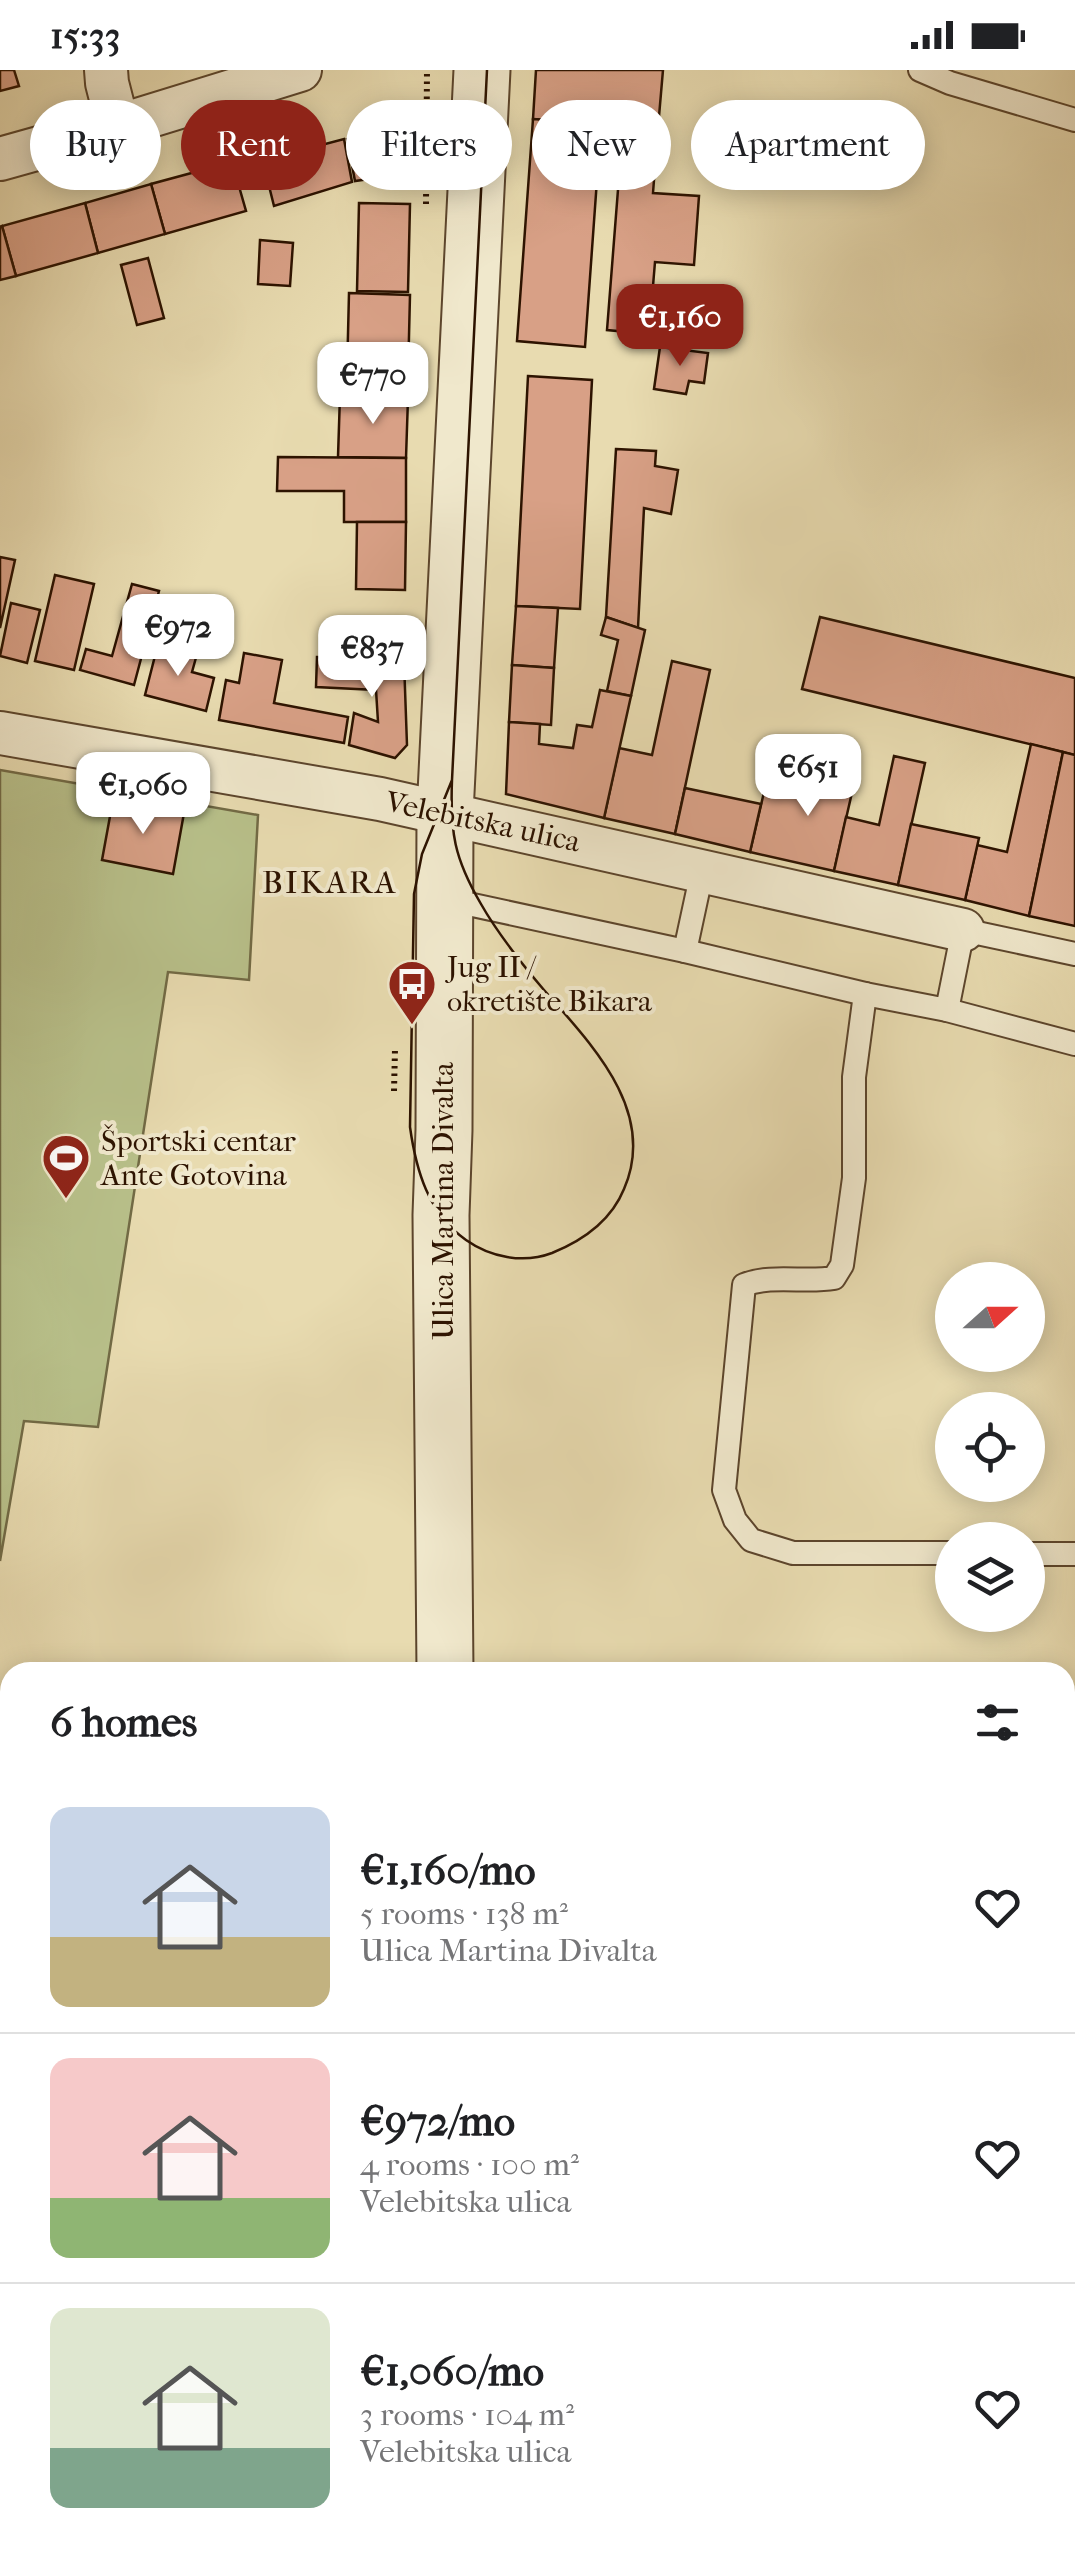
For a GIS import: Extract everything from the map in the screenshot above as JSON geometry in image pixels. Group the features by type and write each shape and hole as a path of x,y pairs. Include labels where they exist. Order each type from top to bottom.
{"street":[{"path":"106,70 111,100"},
{"path":"161,113 300,70"},
{"name":"Ulica Martina Divalta","path":"445,1662 441,1215 446,813 482,70"},
{"path":"0,158 30,150"},
{"name":"Velebitska ulica","path":"0,734 446,813 963,930"}],"lane":[{"path":"920,70 950,83 1075,120"},
{"path":"686,951 702,872"},
{"path":"446,899 947,1010 1075,1044"},
{"path":"947,1010 963,930 1075,954"},
{"path":"865,994 854,1077 854,1178 842,1265 834,1278 759,1279 744,1285 724,1490 735,1520 751,1540 794,1554 935,1553"},
{"path":"1045,1554 1075,1554"}],"green space":[{"name":"Športski centar Ante Gotovina","path":"0,770 258,815 249,980 168,972 98,1427 24,1421 0,1561"}],"building":[{"path":"0,70 14,70 19,86 0,91"},
{"path":"536,70 663,70 660,100 534,100"},
{"path":"532,133 532,190 596,190 585,347 517,341"},
{"path":"344,139 346,184 326,190 326,144"},
{"path":"181,176 181,190 240,190 246,211 165,234 153,190 161,190 161,181"},
{"path":"130,190 153,190 165,234 98,253 85,203"},
{"path":"270,190 326,190 274,206"},
{"path":"618,190 699,196 694,265 655,262 649,334 607,330"},
{"path":"85,203 98,253 16,276 2,226"},
{"path":"359,203 410,204 408,292 357,291"},
{"path":"0,227 16,276 0,280"},
{"path":"260,240 293,243 290,286 258,284"},
{"path":"148,258 164,318 137,325 121,265"},
{"path":"349,293 410,295 408,377 347,375"},
{"path":"660,347 708,353 704,383 689,381 686,394 654,389"},
{"path":"528,376 592,380 580,609 516,606"},
{"path":"340,395 408,398 406,458 338,457"},
{"path":"616,449 656,451 655,466 678,470 671,514 644,508 638,628 606,617"},
{"path":"278,457 406,458 406,522 344,522 344,491 277,491"},
{"path":"357,522 406,522 405,590 356,589"},
{"path":"0,557 15,560 0,628"},
{"path":"55,575 94,584 74,670 35,661"},
{"path":"132,584 159,591 134,685 80,670 86,649 112,656"},
{"path":"11,603 40,610 27,663 0,656"},
{"path":"516,606 558,608 554,668 512,665"},
{"path":"606,617 645,630 631,696 607,691 618,640 601,635"},
{"path":"820,617 1075,678 1075,755 802,689"},
{"path":"158,644 197,654 192,672 214,678 206,711 145,695"},
{"path":"244,653 282,660 274,703 348,717 344,743 219,720 226,680 239,683"},
{"path":"317,657 404,661 407,745 395,758 349,745 354,713 378,722 376,690 316,687"},
{"path":"672,661 710,670 675,834 604,818 619,748 652,755"},
{"path":"512,665 554,668 551,725 509,722"},
{"path":"600,690 631,696 604,818 506,794 509,722 540,724 539,744 573,748 577,725 592,727"},
{"path":"1031,744 1063,752 1029,916 965,900 977,845 1007,852"},
{"path":"1063,752 1075,755 1075,926 1029,916"},
{"path":"826,754 859,762 834,871 750,852 765,788 815,800"},
{"path":"894,756 925,763 898,885 834,871 846,817 879,825"},
{"path":"685,788 761,804 750,852 675,834"},
{"path":"113,800 184,813 173,874 102,860"},
{"path":"911,824 979,838 965,900 898,885"}],"tram line":[{"path":"452,780 422,854 414,894 410,1127 420,1175 442,1217 475,1246 496,1254 530,1258 564,1248 612,1211 624,1189 632,1160 632,1133 626,1106 599,1056 519,959 481,904 459,858 453,830 452,780 487,70"}],"place":[{"name":"Jug II / okretište Bikara","path":"412,1026"},
{"name":"Športski centar Ante Gotovina","path":"66,1200"}],"district":[{"name":"BIKARA","path":"330,882"}]}
